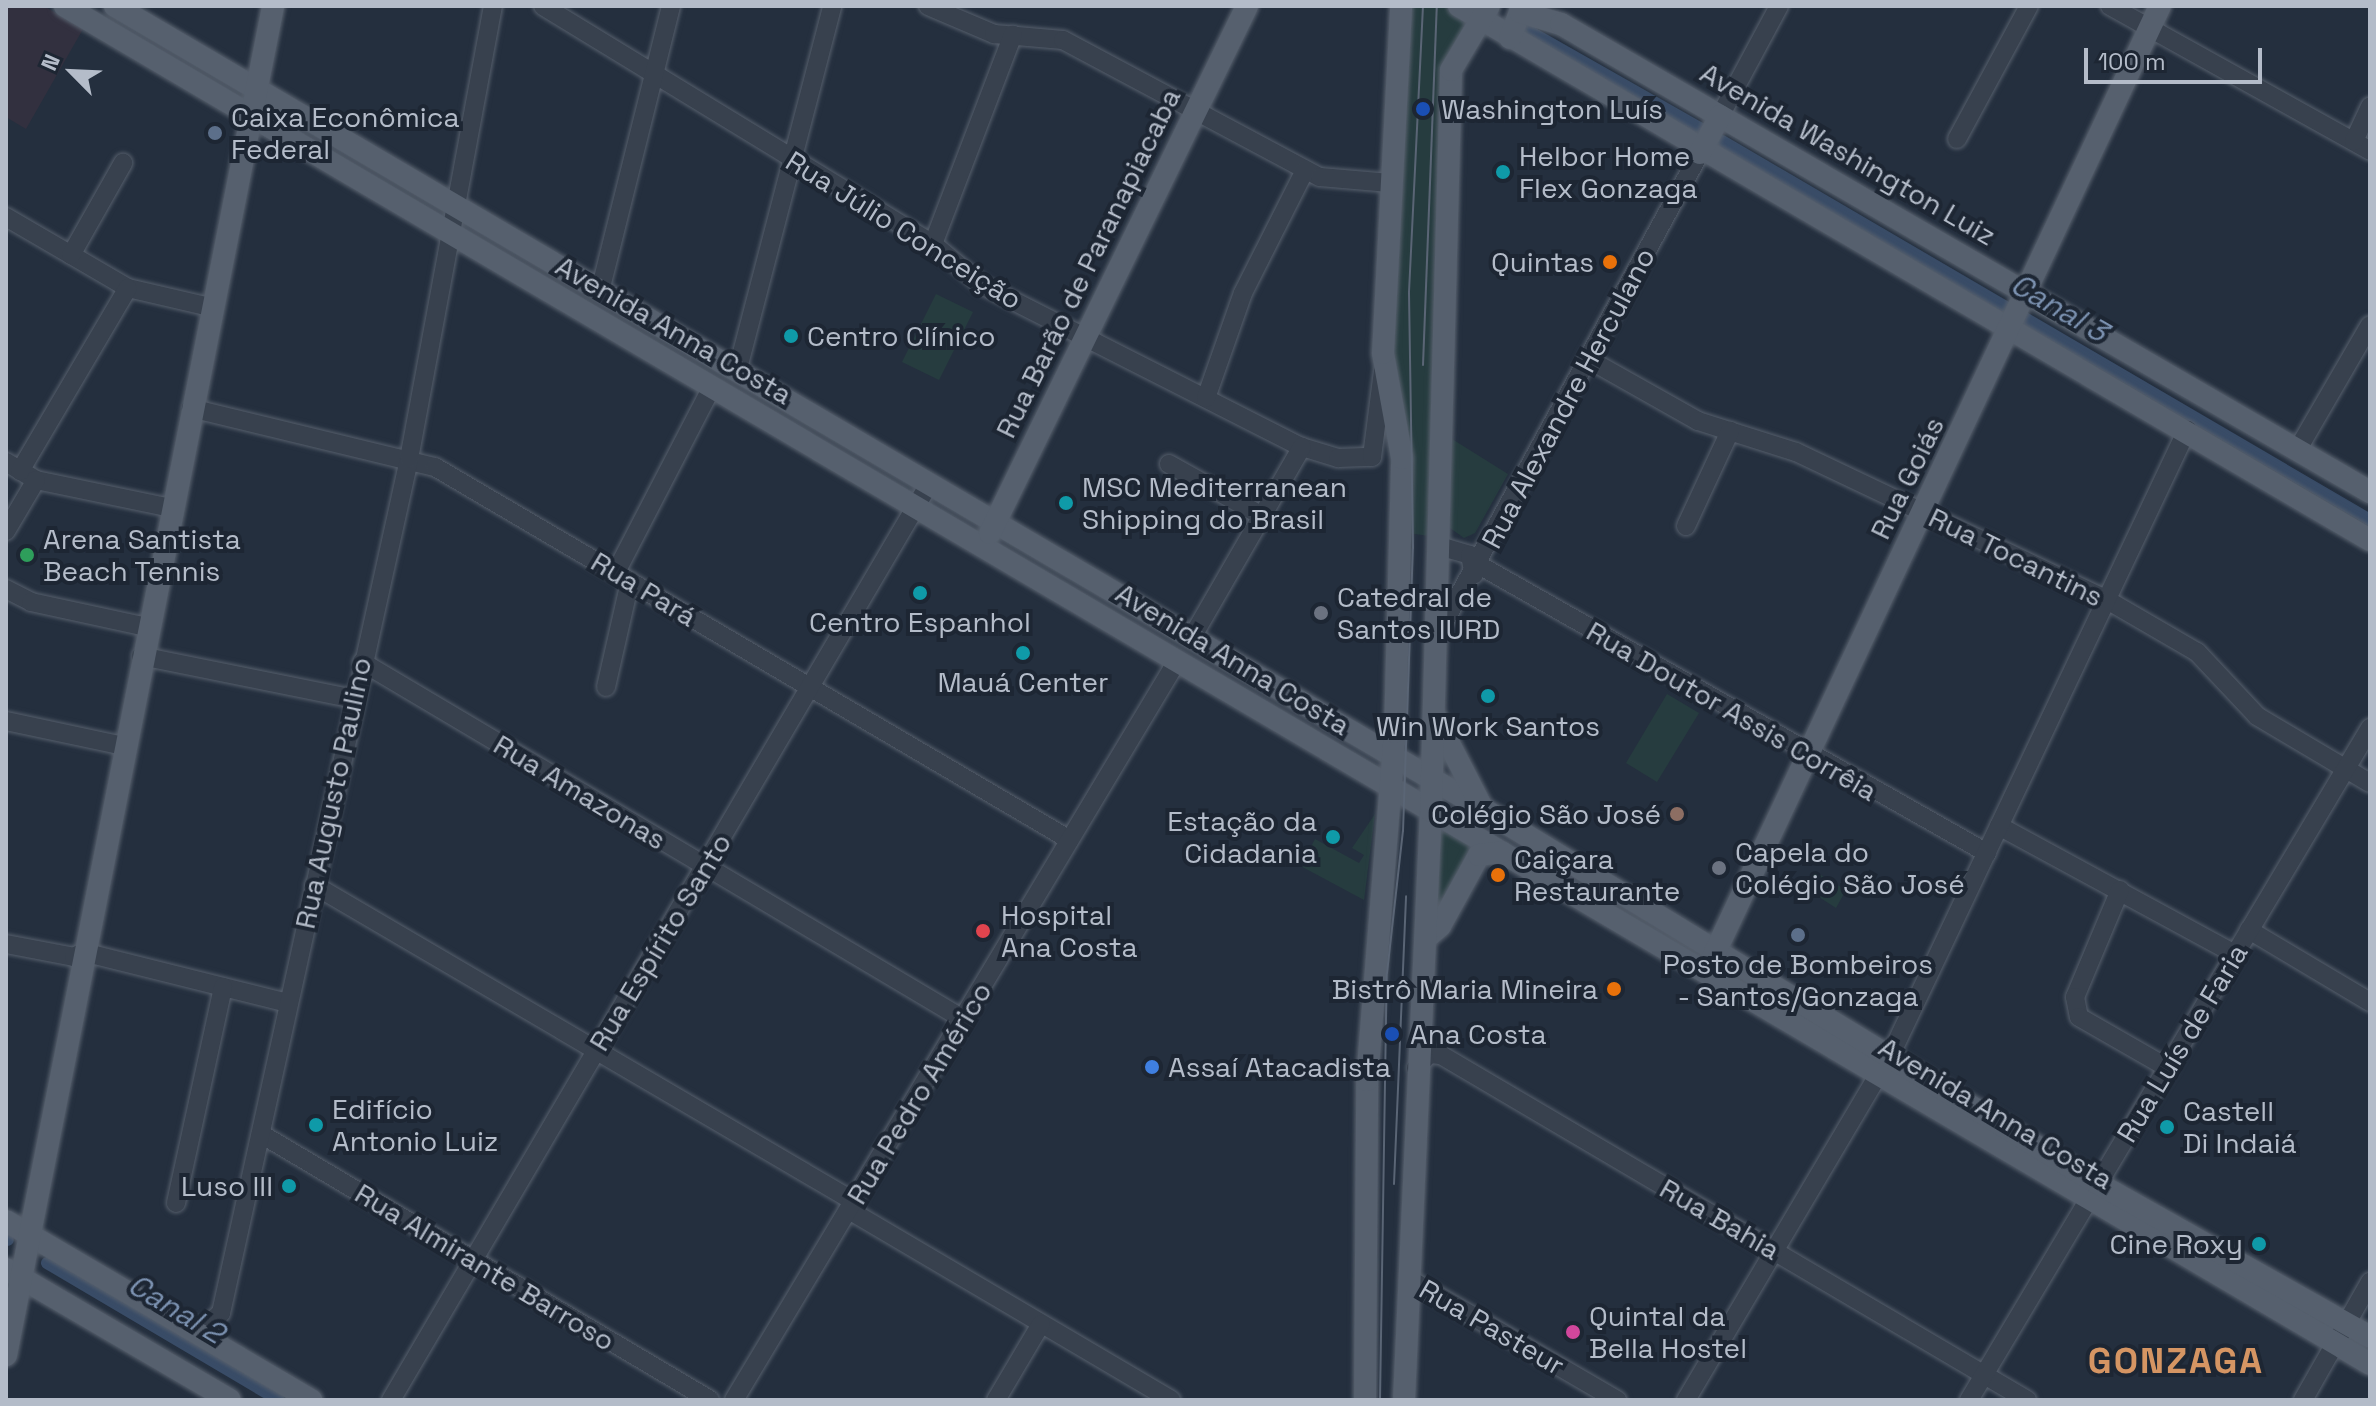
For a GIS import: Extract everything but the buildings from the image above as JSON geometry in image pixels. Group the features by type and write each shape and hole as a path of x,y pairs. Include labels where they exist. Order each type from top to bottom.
{"main road":[{"name":"Avenida Anna Costa","path":"65,6 457,207 1483,809 1716,949 1885,1064 2370,1364"},
{"name":"Avenida Anna Costa","path":"115,6 251,101 455,236 1705,974 1885,1064"},
{"path":"6,1355 13,1273 27,1234 251,101 273,6"},
{"name":"Rua Barão de Paranapiacaba","path":"984,547 1084,335 1247,6"},
{"path":"1365,1400 1370,1298 1368,1065 1394,758 1400,556 1401,446 1383,370 1401,6"},
{"name":"Rua Goiás","path":"1705,974 2020,311 2160,6"},
{"path":"1404,1400 1416,1068 1431,811 1454,58 1476,10"},
{"name":"Avenida Washington Luiz","path":"1476,10 1506,36 1710,135 2020,311 2298,449 2370,492"},
{"name":"Avenida Washington Luiz","path":"1506,36 1520,12 1559,15 1710,135 2020,311 2187,430 2370,540"},
{"path":"1454,58 1506,36"},
{"path":"1400,556 1439,546"},
{"path":"1177,661 1198,649 1238,667"},
{"path":"1362,740 1381,730 1396,703"},
{"path":"1432,711 1483,809"},
{"path":"1425,939 1440,926 1479,855 1502,852"},
{"name":"Avenida Anna Costa","path":"2092,1193 2370,1337"},
{"path":"6,1221 311,1400"},
{"path":"13,1273 230,1400"},
{"path":"1370,1298 1409,1279"}],"street":[{"name":"Rua Augusto Paulino","path":"188,1326 206,1326 221,1313 409,459 455,236 457,207 493,6"},
{"name":"Rua Júlio Conceição","path":"543,6 933,244 982,285 1302,447 1338,458 1372,457 1383,370"},
{"path":"600,291 671,6"},
{"path":"737,372 832,6"},
{"path":"928,6 1013,35 1063,40 1194,114 1305,170 1390,183"},
{"name":"Rua Alexandre Herculano","path":"1434,641 1476,570 1779,6"},
{"path":"1957,139 2029,6"},
{"path":"2110,6 2362,146 2370,106"},
{"path":"933,244 1013,35"},
{"path":"71,255 123,163"},
{"path":"1206,398 1243,293 1305,170"},
{"path":"6,217 128,288 210,307"},
{"path":"6,531 21,471 128,288"},
{"path":"2298,449 2370,325"},
{"name":"Rua Tocantins","path":"1588,359 1698,421 1796,452 2102,597 2197,652 2257,716 2370,783"},
{"path":"606,687 623,577 712,387"},
{"name":"Rua Pará","path":"191,408 409,459 623,577 1070,840"},
{"path":"1686,1400 1885,1064 1987,853 2102,597 2187,430"},
{"path":"1686,526 1730,431"},
{"path":"1191,639 1302,447"},
{"path":"1169,464 1262,516"},
{"path":"21,471 171,508"},
{"name":"Rua Espírito Santo","path":"391,1400 929,484"},
{"name":"Rua Doutor Assis Corrêia","path":"1439,546 1470,555 1476,570 1809,758 1987,853"},
{"path":"6,589 31,602 147,627"},
{"path":"141,656 354,699"},
{"name":"Rua Pedro Américo","path":"734,1400 1177,661"},
{"name":"Rua Amazonas","path":"362,662 963,1019"},
{"path":"6,721 124,746"},
{"name":"Rua Luís de Faria","path":"1969,1400 2370,728"},
{"path":"1999,826 2235,954"},
{"path":"314,885 596,1051 1041,1324 1171,1400"},
{"path":"2120,890 2075,997 2079,1017 2168,1068"},
{"path":"2249,930 2370,1002"},
{"path":"6,944 74,957 83,952 287,1003"},
{"path":"176,1203 223,987"},
{"name":"Rua Bahia","path":"1416,1068 1429,1054 1441,1055 2027,1400"},
{"name":"Rua Almirante Barroso","path":"261,1134 710,1400"},
{"name":"Rua Pasteur","path":"1409,1279 1617,1400"},
{"path":"2303,1400 2370,1282"},
{"path":"996,1400 1041,1324"}],"shaded area":[{"path":"6,6 44,6 83,29 26,129 6,117"}],"green space":[{"path":"1410,6 1443,6 1468,21 1445,60 1429,536 1408,533 1392,368"},
{"path":"936,294 973,312 939,380 902,362"},
{"path":"1452,439 1508,474 1475,533 1464,538 1450,528"},
{"path":"1667,694 1699,713 1657,782 1626,763"},
{"path":"1375,814 1364,900 1295,863 1302,864 1315,839 1359,863 1364,855 1352,848"},
{"path":"1439,828 1475,847 1437,912"},
{"path":"1814,871 1846,890 1836,908 1805,888"}],"waterway":[{"name":"Canal 3","path":"1527,30 1701,129"},
{"name":"Canal 3","path":"1722,141 2370,520"},
{"name":"Canal 2","path":"47,1263 279,1400"}],"tram line":[{"path":"1380,1400 1387,973 1403,831 1413,548 1409,292 1423,6"},
{"path":"1423,365 1437,6"},
{"path":"1394,1184 1406,896"}],"place":[{"name":"Washington Luís","path":"1423,109"},
{"name":"Caixa Econômica Federal","path":"215,133"},
{"name":"Helbor Home Flex Gonzaga","path":"1503,172"},
{"name":"Quintas","path":"1610,262"},
{"name":"Centro Clínico","path":"791,336"},
{"name":"MSC Mediterranean Shipping do Brasil","path":"1066,503"},
{"name":"Arena Santista Beach Tennis","path":"27,555"},
{"name":"Centro Espanhol","path":"920,593"},
{"name":"Catedral de Santos IURD","path":"1321,613"},
{"name":"Mauá Center","path":"1023,653"},
{"name":"Win Work Santos","path":"1488,696"},
{"name":"Colégio São José","path":"1677,814"},
{"name":"Estação da Cidadania","path":"1333,837"},
{"name":"Capela do Colégio São José","path":"1719,868"},
{"name":"Caiçara Restaurante","path":"1498,875"},
{"name":"Hospital Ana Costa","path":"983,931"},
{"name":"Posto de Bombeiros - Santos/Gonzaga","path":"1798,935"},
{"name":"Bistrô Maria Mineira","path":"1614,989"},
{"name":"Ana Costa","path":"1392,1034"},
{"name":"Assaí Atacadista","path":"1152,1067"},
{"name":"Edifício Antonio Luiz","path":"316,1125"},
{"name":"Castell Di Indaiá","path":"2167,1127"},
{"name":"Luso III","path":"289,1186"},
{"name":"Cine Roxy","path":"2259,1244"},
{"name":"Quintal da Bella Hostel","path":"1573,1332"}],"district":[{"name":"GONZAGA","path":"2176,1362"}]}
